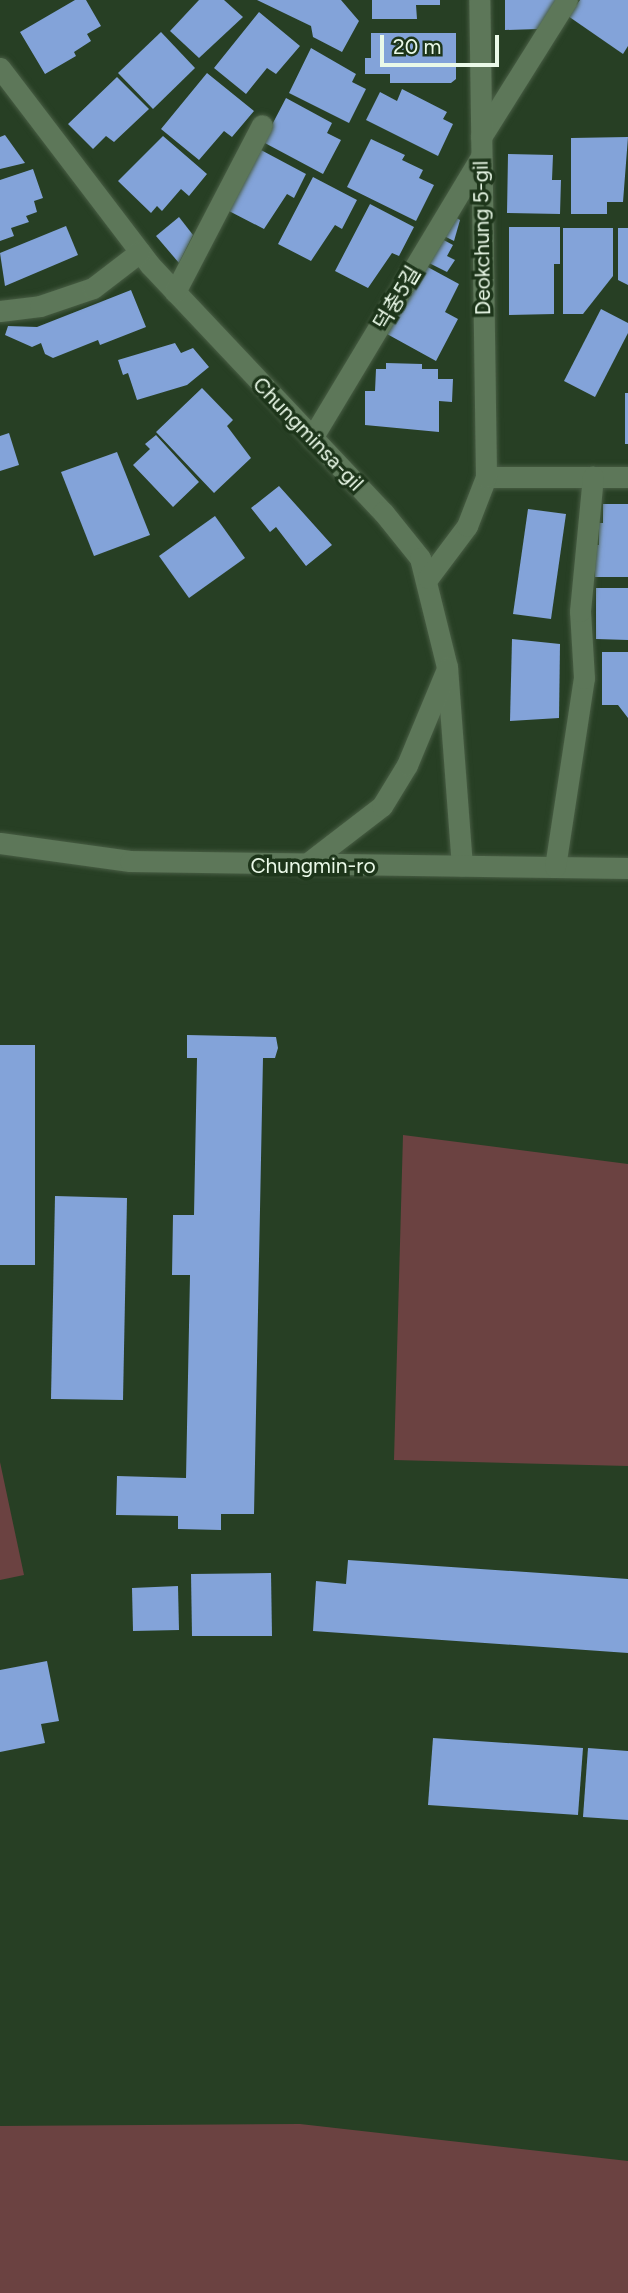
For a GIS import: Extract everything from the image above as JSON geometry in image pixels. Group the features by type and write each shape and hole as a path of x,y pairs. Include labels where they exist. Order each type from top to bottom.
{"street":[{"name":"Deokchung 5-gil","path":"479,0 486,477"},
{"name":"덕충5길","path":"312,438 567,0"},
{"name":"Chungminsa-gil","path":"0,68 140,252 409,542 428,578 447,667 462,866"},
{"path":"175,292 262,125"},
{"path":"0,311 40,306 93,288 140,252"},
{"path":"428,578 467,526 486,477 628,477"},
{"path":"555,867 584,678 580,611 593,477"},
{"path":"303,866 382,806 404,772 447,667"},
{"name":"Chungmin-ro","path":"0,842 130,862 628,868"}],"shaded area":[{"path":"403,1135 628,1164 628,1466 394,1460"},
{"path":"0,1462 24,1575 0,1580"},
{"path":"300,2124 628,2161 628,2293 0,2293 0,2126"}],"building":[{"path":"75,0 86,0 101,26 87,34 91,41 74,52 76,56 45,74 20,32"},
{"path":"199,0 224,0 243,17 199,58 170,31"},
{"path":"257,0 341,0 359,21 342,52 313,37 311,26"},
{"path":"372,0 440,0 440,5 416,5 417,19 372,19"},
{"path":"505,0 560,0 538,29 505,30"},
{"path":"580,0 628,0 628,46 623,54 568,16"},
{"path":"259,12 300,46 276,74 267,68 246,94 214,68"},
{"path":"161,32 195,68 153,109 118,73"},
{"path":"371,33 456,33 456,79 451,83 390,83 390,74 365,74 365,58 371,58"},
{"path":"311,48 356,74 352,82 366,89 349,123 289,93"},
{"path":"207,73 254,111 232,137 224,131 199,160 161,129"},
{"path":"117,77 149,109 114,142 106,136 93,149 68,124"},
{"path":"402,89 447,112 443,119 453,124 438,156 366,120 380,92 397,101"},
{"path":"286,98 332,123 327,133 341,140 323,174 263,142"},
{"path":"5,135 25,163 0,169 0,137"},
{"path":"163,136 207,174 189,196 181,189 162,211 157,206 151,213 118,181"},
{"path":"628,137 623,202 607,202 607,214 571,214 571,138"},
{"path":"371,139 405,155 402,160 423,170 419,178 434,185 416,221 347,187"},
{"path":"261,150 306,174 294,198 287,194 264,229 229,211"},
{"path":"508,154 553,155 552,180 561,180 560,214 507,213"},
{"path":"33,169 43,198 34,201 37,212 26,216 29,222 11,228 14,236 0,241 0,180"},
{"path":"313,177 357,200 342,229 335,225 311,261 278,244"},
{"path":"370,204 414,227 399,256 392,253 368,288 335,271"},
{"path":"453,216 460,220 454,241 442,235"},
{"path":"179,217 193,235 179,263 156,236"},
{"path":"66,226 78,255 5,286 0,253"},
{"path":"509,227 560,227 560,264 554,264 554,314 509,315"},
{"path":"563,228 613,228 613,276 583,314 563,314"},
{"path":"618,228 628,228 628,285 618,280"},
{"path":"440,238 453,245 447,256 455,260 447,272 427,262"},
{"path":"424,265 459,284 445,312 458,319 436,361 387,334"},
{"path":"131,290 146,327 100,345 98,340 53,358 45,354 41,343 32,347 5,335 8,326 37,327"},
{"path":"601,309 628,323 628,333 595,397 564,381"},
{"path":"175,343 181,353 193,348 209,367 187,385 137,400 128,373 123,375 118,360"},
{"path":"386,363 422,364 422,369 438,369 438,379 453,379 452,402 439,401 439,432 365,425 365,391 375,391 376,369 386,369"},
{"path":"202,388 233,420 227,426 251,458 214,493 156,432"},
{"path":"625,393 628,393 628,444 625,444"},
{"path":"9,433 19,465 0,471 0,436"},
{"path":"156,435 199,482 173,507 133,465 150,449 145,444"},
{"path":"117,452 150,535 94,556 61,472"},
{"path":"279,486 332,545 306,566 276,527 270,532 251,508"},
{"path":"603,504 628,504 628,577 595,577 595,545 599,545 599,523 603,523"},
{"path":"528,509 566,514 551,619 513,614"},
{"path":"215,516 245,558 189,598 159,556"},
{"path":"596,588 628,588 628,640 596,639"},
{"path":"512,639 560,644 559,718 510,721"},
{"path":"602,652 628,652 628,718 618,705 602,705"},
{"path":"187,1035 276,1037 278,1048 275,1058 263,1058 254,1514 221,1514 221,1530 178,1529 178,1516 116,1515 117,1476 186,1478 190,1275 172,1275 173,1215 194,1215 197,1058 187,1058"},
{"path":"0,1045 35,1045 35,1265 0,1265"},
{"path":"55,1196 127,1198 123,1400 51,1399"},
{"path":"348,1560 628,1579 628,1653 313,1631 316,1581 346,1584"},
{"path":"271,1573 272,1636 192,1636 191,1574"},
{"path":"178,1586 179,1630 133,1631 132,1588"},
{"path":"47,1661 59,1721 41,1724 45,1743 0,1752 0,1670"},
{"path":"433,1738 583,1748 578,1815 428,1805"},
{"path":"588,1748 628,1751 628,1820 583,1817"}]}
